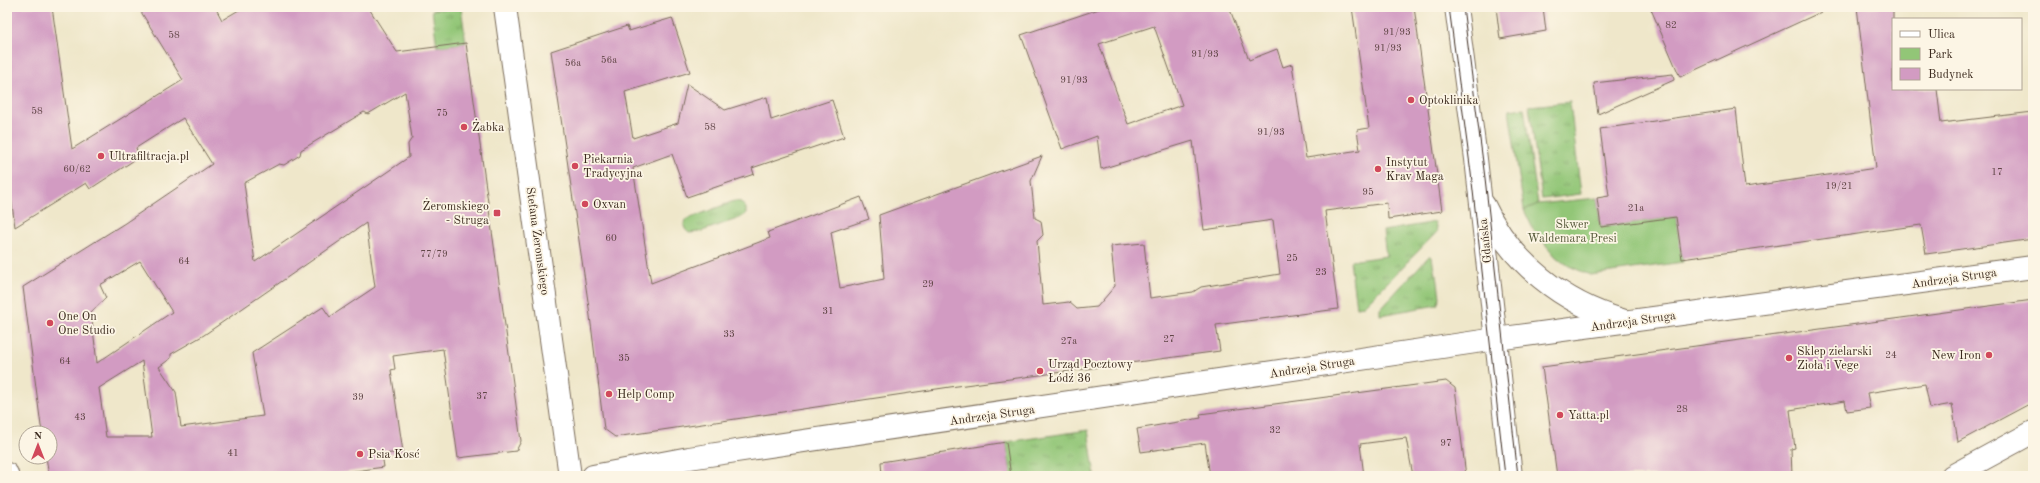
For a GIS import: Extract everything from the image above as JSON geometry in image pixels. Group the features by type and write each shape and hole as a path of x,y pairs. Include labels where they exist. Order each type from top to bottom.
{"street":[{"name":"Stefana Żeromskiego","path":"505,7 570,476"},
{"name":"Gdańska","path":"1456,7 1480,196 1511,476"},
{"path":"1480,196 1489,216 1508,244 1546,282 1582,306 1609,317 1629,322"},
{"name":"Andrzeja Struga","path":"593,476 689,458 1496,339 2033,267"},
{"path":"1952,476 2033,432"}],"green space":[{"path":"461,7 466,43 437,47 432,10"},
{"path":"1570,102 1581,194 1542,199 1529,106"},
{"path":"1524,108 1538,204 1524,210 1509,110"},
{"name":"Skwer Waldemara Presi","path":"1597,198 1601,227 1676,217 1683,262 1590,275 1569,266 1556,257 1534,231 1524,210 1538,204"},
{"path":"734,201 741,202 746,208 746,214 740,218 699,232 689,233 685,229 685,220"},
{"path":"1435,222 1437,232 1364,306 1356,307 1350,261 1386,256 1383,231"},
{"path":"1430,255 1432,257 1435,275 1437,274 1440,298 1437,305 1380,315 1380,309"},
{"path":"1088,430 1095,476 1011,476 1006,442"}],"building":[{"path":"7,7 52,7 72,149 183,80 138,7 215,7 222,20 244,7 368,7 397,52 466,43 521,441 516,451 458,458 443,349 393,356 395,369 391,370 403,452 382,454 384,467 320,476 49,476 47,465 58,465 58,425 41,425 23,287 125,223 212,164 183,118 136,148 139,157 90,189 86,183 15,227 7,166","holes":["405,92 412,138 408,144 409,157 255,262 244,183 279,164 284,165 300,155 301,150 364,112 368,114","366,223 375,287 330,317 323,307 252,353 263,416 181,427 176,392 159,367 171,358 171,354 204,335","140,261 172,312 97,363 91,312 106,298 100,285","142,361 152,437 106,437 99,388"]},
{"path":"1105,7 1229,7 1249,60 1277,49 1283,67 1292,64 1306,158 1360,150 1357,130 1369,128 1352,7 1414,7 1442,211 1388,219 1387,203 1325,211 1338,309 1216,325 1220,351 950,387 615,437 604,429 589,308 551,51 627,26 629,31 672,18 690,72 625,92 633,138 678,123 687,84 725,110 767,97 771,120 832,100 844,137 752,168 754,174 687,197 672,154 633,168 651,283 770,238 768,232 861,197 869,219 831,232 840,288 884,279 879,215 1042,156 1031,181 1035,218 1041,221 1043,235 1037,241 1043,305 1069,302 1077,309 1097,307 1115,286 1111,246 1144,243 1150,298 1193,292 1201,287 1280,274 1273,220 1204,230 1193,141 1101,169 1097,136 1062,149 1021,35","holes":["1154,26 1182,105 1128,124 1099,44"]},
{"path":"1496,7 1543,7 1546,31 1500,39"},
{"path":"1650,7 1832,7 1680,77"},
{"path":"1857,7 1893,7 1892,90 1937,90 1941,123 2033,112 2033,239 1926,254 1921,225 1682,259 1676,217 1601,227 1597,198 1609,196 1600,129 1736,109 1745,187 1876,168"},
{"path":"1673,74 1674,80 1598,114 1594,83"},
{"path":"2033,300 2033,402 1958,442 1952,404 1930,408 1925,384 1867,393 1870,408 1847,411 1845,401 1790,410 1795,448 1791,449 1792,476 1557,476 1542,367"},
{"path":"1446,381 1455,388 1466,476 1413,476 1406,438 1360,444 1364,476 1210,476 1205,443 1141,452 1137,429 1201,418 1200,414"},
{"path":"1006,442 1011,476 882,476 881,462"}],"tram line":[{"path":"1449,7 1471,173 1505,476"},
{"path":"1463,7 1485,178 1518,476"}],"place":[{"name":"Optoklinika","path":"1411,100"},
{"name":"Żabka","path":"464,127"},
{"name":"Ultrafiltracja.pl","path":"101,156"},
{"name":"Piekarnia Tradycyjna","path":"575,166"},
{"name":"Instytut Krav Maga","path":"1378,169"},
{"name":"Oxvan","path":"585,204"},
{"name":"Żeromskiego - Struga","path":"497,213"},
{"name":"One On One Studio","path":"50,323"},
{"name":"New Iron","path":"1989,355"},
{"name":"Sklep zielarski Zioła i Vege","path":"1789,358"},
{"name":"Urząd Pocztowy Łódź 36","path":"1040,371"},
{"name":"Help Comp","path":"609,394"},
{"name":"Yatta.pl","path":"1560,415"},
{"name":"Psia Kosć","path":"360,454"}]}
